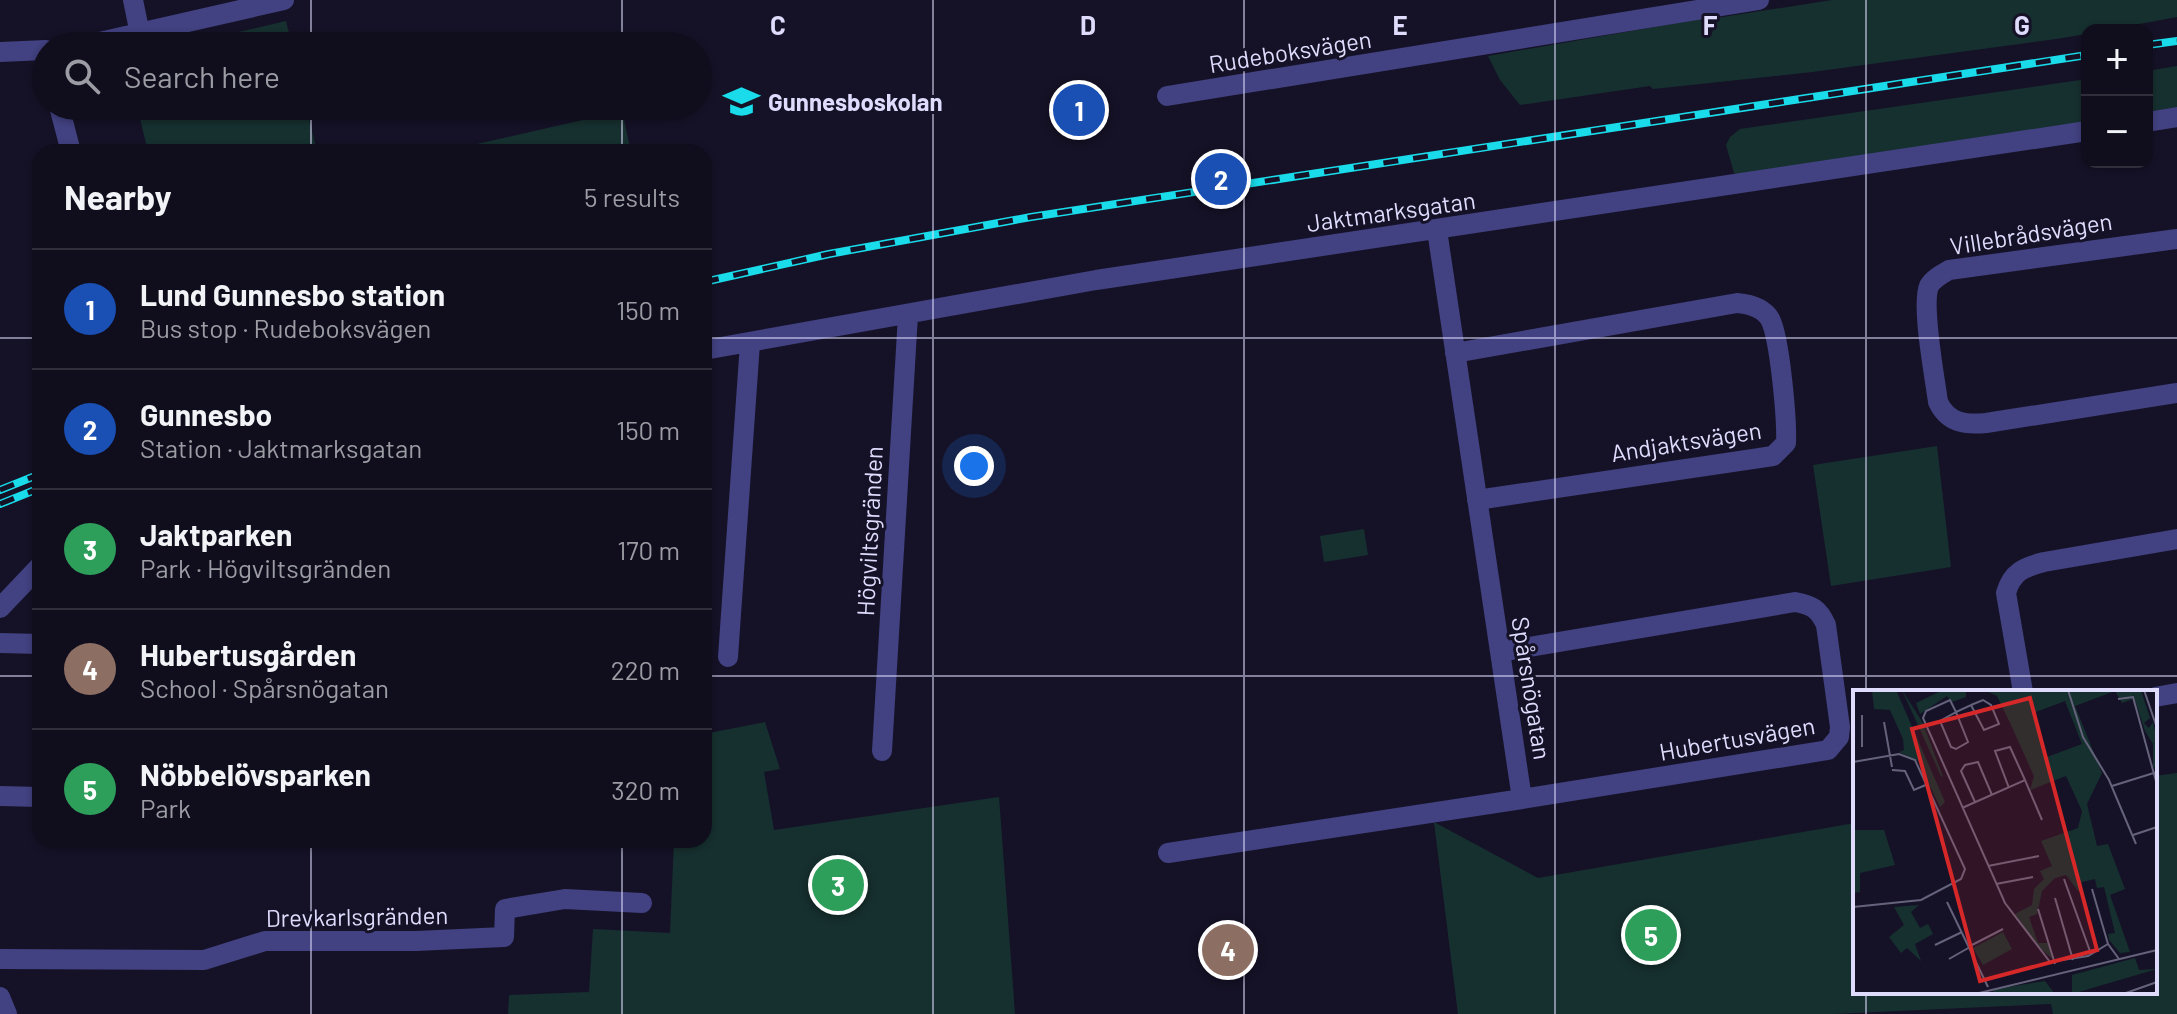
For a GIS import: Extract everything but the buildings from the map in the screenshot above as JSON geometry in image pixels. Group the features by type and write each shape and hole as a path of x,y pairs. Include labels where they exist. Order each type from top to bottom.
{"street":[{"path":"133,0 140,32"},
{"path":"148,32 284,0"},
{"name":"Rudeboksvägen","path":"1167,96 1704,4 1759,0"},
{"path":"0,52 32,51"},
{"path":"2153,121 2177,117"},
{"path":"63,120 69,144"},
{"name":"Jaktmarksgatan","path":"712,349 1096,280 2081,132"},
{"name":"Spårsnögatan","path":"1437,230 1522,799"},
{"name":"Villebrådsvägen","path":"2177,239 1949,270 1930,286 1927,313 1938,402 1942,410 1957,422 1968,425 1986,423 2177,393"},
{"name":"Andjaktsvägen","path":"1455,353 1737,303 1751,305 1769,318 1776,345 1786,443 1773,456 1477,500"},
{"name":"Högviltsgränden","path":"882,751 908,315"},
{"path":"728,657 750,343"},
{"path":"2023,690 2006,593 2016,573 2027,566 2044,562 2177,539"},
{"path":"0,608 32,574"},
{"name":"Hubertusvägen","path":"1500,652 1795,602 1811,605 1821,614 1826,625 1840,727 1839,737 1828,750 1522,799"},
{"path":"0,643 32,644"},
{"path":"2157,697 2177,693"},
{"path":"0,796 32,797"},
{"path":"1168,853 1522,799"},
{"name":"Drevkarlsgränden","path":"0,959 204,960 265,941 416,941 504,937 505,909 565,899 642,903"},
{"path":"0,997 7,1014"}],"green space":[{"path":"1832,0 2177,0 2177,17 2139,24 2081,24 2081,35 2056,39 1812,72 1653,89 1650,86 1520,105 1500,80 1488,56 1700,19 1711,37 1716,18"},
{"path":"286,21 289,32 238,32"},
{"path":"2177,66 2177,107 2153,111 2153,70"},
{"path":"2081,80 2081,123 1746,177 1734,173 1726,145 1740,129"},
{"path":"140,120 309,120 315,144 146,144"},
{"path":"582,120 624,120 629,144 477,144"},
{"path":"1937,446 1951,567 1831,586 1813,465"},
{"path":"1364,529 1368,555 1324,562 1320,536"},
{"path":"765,722 780,769 764,772 774,830 999,797 1015,1014 508,1014 509,995 589,992 593,929 670,933 674,848 712,848 712,732"},
{"path":"2177,773 2177,1014 2053,1014 2051,1004 1833,1014 1458,1014 1434,822 1538,878 1853,823 1853,994 2157,994 2157,776"}],"railway":[{"path":"2153,44 2177,41"},
{"path":"712,280 829,254 1031,217 2081,56"},
{"path":"0,490 32,477"},
{"path":"0,504 32,491"}],"place":[{"name":"Gunnesboskolan","path":"742,101"},
{"name":"Lund Gunnesbo station","path":"1079,110"},
{"name":"Gunnesbo","path":"1221,179"},
{"name":"Jaktparken","path":"838,885"},
{"name":"Nöbbelövsparken","path":"1651,935"},
{"name":"Hubertusgården","path":"1228,950"}]}
